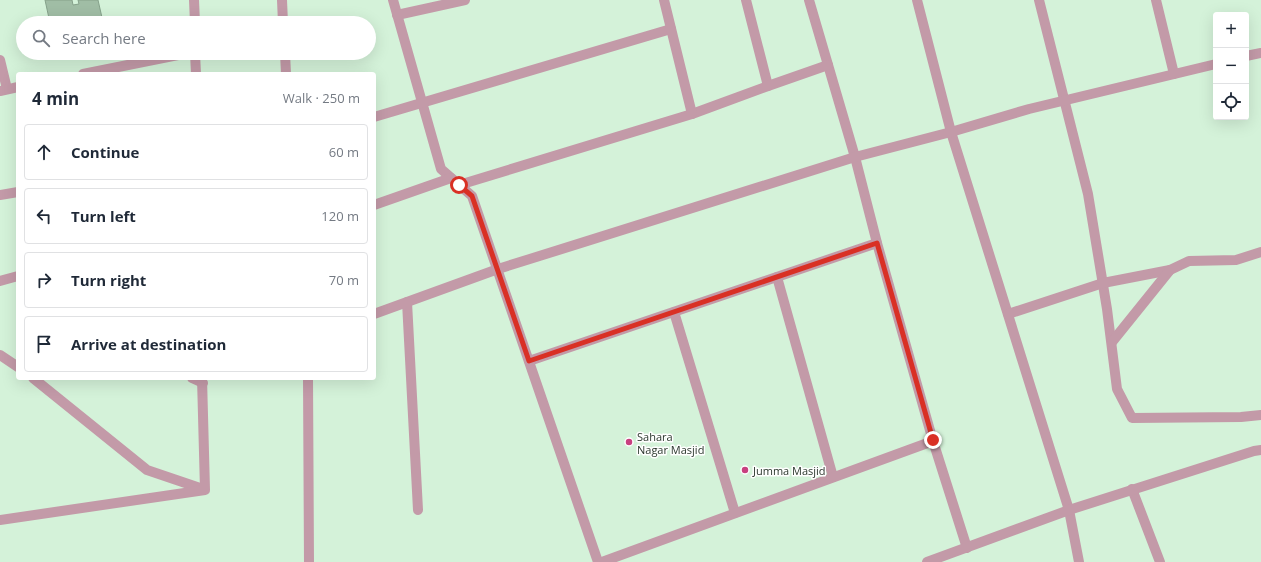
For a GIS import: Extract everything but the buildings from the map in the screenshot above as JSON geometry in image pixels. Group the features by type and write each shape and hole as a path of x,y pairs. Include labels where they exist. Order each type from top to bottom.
{"street":[{"path":"194,0 195,16"},
{"path":"282,0 283,16"},
{"path":"393,0 440,169 472,196 598,562"},
{"path":"397,15 465,0"},
{"path":"664,0 692,114"},
{"path":"746,0 768,86"},
{"path":"809,0 855,157 877,243 933,440 967,548"},
{"path":"918,0 951,132 1069,510 1079,562"},
{"path":"1039,0 1088,194 1112,342 1117,388 1132,418 1261,416"},
{"path":"1156,0 1174,74"},
{"path":"376,116 671,29"},
{"path":"1249,55 1261,53"},
{"path":"0,60 4,90 16,87"},
{"path":"93,72 153,60"},
{"path":"195,60 196,72"},
{"path":"285,60 286,72"},
{"path":"459,185 692,114 828,65"},
{"path":"376,313 498,270 855,157 951,132 1029,109 1213,65"},
{"path":"376,204 451,178"},
{"path":"0,195 16,192"},
{"path":"529,361 877,243"},
{"path":"1008,314 1103,283 1170,270 1189,261 1236,260 1261,252"},
{"path":"1112,342 1170,270"},
{"path":"0,281 16,277"},
{"path":"777,277 833,477"},
{"path":"407,302 418,510"},
{"path":"674,312 735,513"},
{"path":"0,355 16,366"},
{"path":"35,380 147,470 205,490"},
{"path":"202,380 205,490"},
{"path":"308,380 309,562"},
{"path":"602,562 933,440"},
{"path":"927,562 1069,510 1132,489 1261,450"},
{"path":"1132,489 1160,562"},
{"path":"0,520 205,490"}],"place":[{"name":"Sahara Nagar Masjid","path":"629,442"},
{"name":"Jumma Masjid","path":"745,470"}],"route":[{"path":"459,185 472,196 529,361 877,243 933,440"}]}
